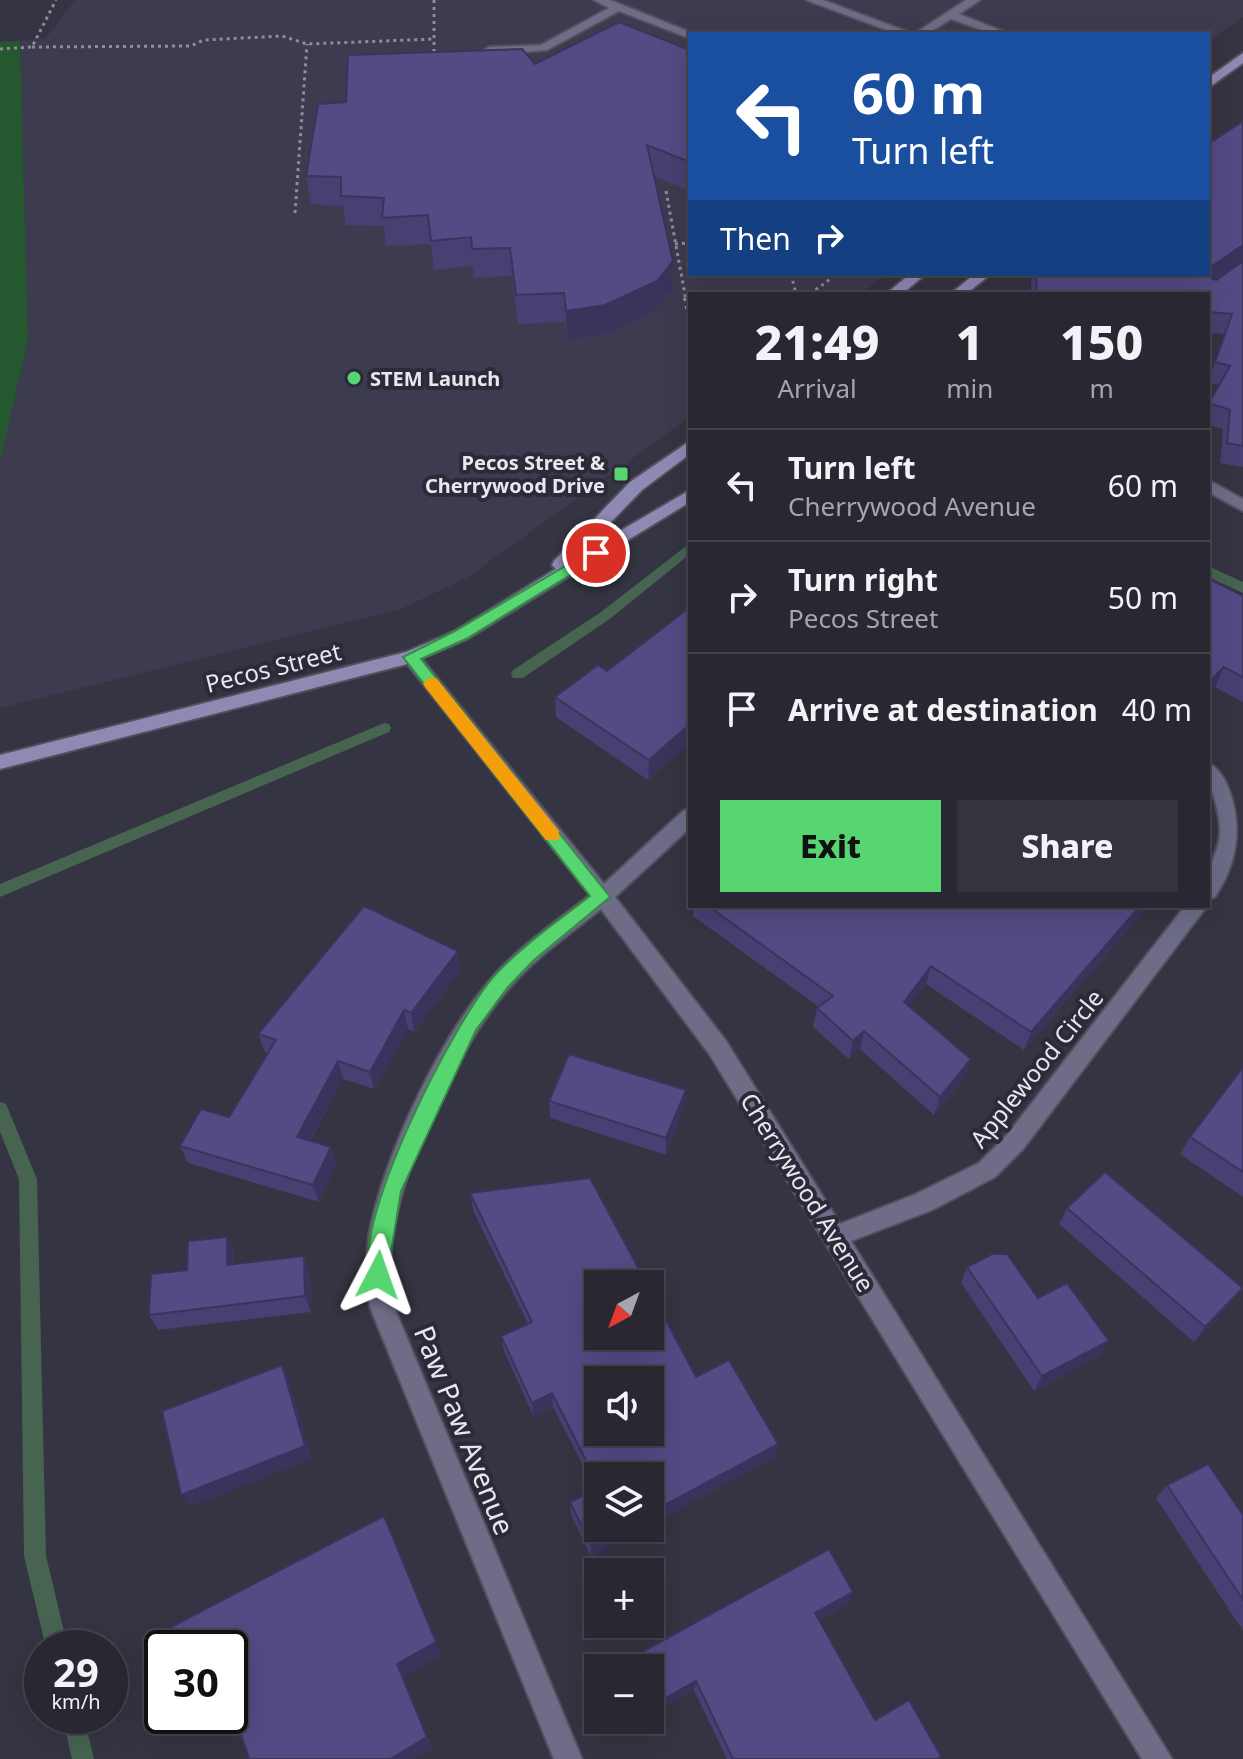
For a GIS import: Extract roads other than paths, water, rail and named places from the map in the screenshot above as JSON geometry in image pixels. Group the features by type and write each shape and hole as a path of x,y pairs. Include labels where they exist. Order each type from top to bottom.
{"street":[{"path":"600,0 688,34"},
{"path":"812,0 902,32"},
{"path":"922,32 974,0"},
{"path":"481,51 543,48 619,7"},
{"path":"950,15 998,32"},
{"path":"1210,82 1243,57"},
{"path":"896,292 916,276"},
{"path":"960,292 981,276"},
{"name":"Pecos Street","path":"543,583 636,486 688,447"},
{"path":"1210,486 1243,506"},
{"name":"Pecos Street","path":"0,762 411,657 461,635 688,496"},
{"name":"Cherrywood Avenue","path":"411,657 718,1048 1158,1759"},
{"path":"1210,774 1224,797 1231,833 1230,851 1221,874 1210,888"},
{"name":"Paw Paw Avenue","path":"568,1759 382,1307 378,1275 380,1236 391,1191 469,1024 501,982 528,955 601,897 688,818"},
{"name":"Applewood Circle","path":"836,1236 924,1202 987,1170 1015,1142 1195,908"}],"waterway":[{"path":"518,674 606,615 688,549"},
{"path":"1210,572 1243,588"},
{"path":"0,891 384,728"},
{"path":"0,1110 28,1179 35,1556 53,1630"},
{"path":"77,1734 83,1759"}],"place":[{"name":"STEM Launch","path":"354,378"},
{"name":"Pecos Street & Cherrywood Drive","path":"621,474"}]}
